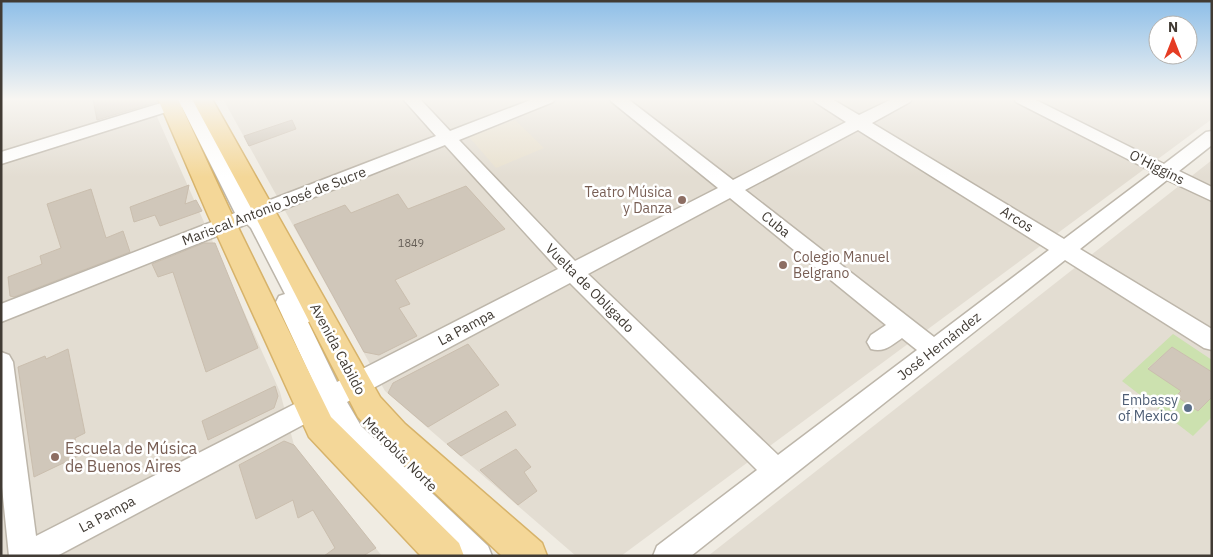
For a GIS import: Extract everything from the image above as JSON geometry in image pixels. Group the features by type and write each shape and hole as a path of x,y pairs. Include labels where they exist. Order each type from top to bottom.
{"main road":[{"name":"Avenida Cabildo","path":"196,125 337,395 366,402 384,424 529,556"},
{"name":"Avenida Cabildo","path":"196,125 337,395"},
{"name":"Avenida Cabildo","path":"337,395 320,427 446,556"}],"street":[{"path":"1,158 105,125"},
{"name":"Vuelta de Obligado","path":"435,125 572,272 776,471"},
{"name":"Mariscal Antonio José de Sucre","path":"1,313 480,125"},
{"name":"Cuba","path":"651,125 934,350"},
{"name":"La Pampa","path":"26,556 853,125"},
{"name":"Arcos","path":"864,125 1212,341"},
{"name":"O'Higgins","path":"1073,125 1212,195"},
{"name":"José Hernández","path":"666,556 1212,136"},
{"path":"879,342 902,326"},
{"path":"1,362 26,556"},
{"name":"Metrobús Norte","path":"337,395 341,415 356,439 478,556"},
{"name":"Metrobús Norte","path":"337,395 381,439 506,556"}],"shaded area":[{"path":"1,125 161,125 280,392 294,445 382,556 1,556"},
{"path":"237,125 1204,125 621,556 576,556 385,391"},
{"path":"501,125 520,125 544,148 496,168 469,137"},
{"path":"1212,160 1212,556 708,556"}],"green space":[{"path":"1173,334 1212,360 1212,372 1172,347 1148,368 1181,391 1177,397 1198,411 1212,397 1212,417 1193,436 1122,381"}],"building":[{"path":"277,125 294,125 296,129 249,146 244,136"},
{"path":"189,185 185,204 196,200 202,211 160,226 155,215 134,222 130,207"},
{"path":"466,186 505,229 395,280 410,304 399,308 417,336 379,355 364,352 294,225 345,205 351,213 398,194 408,209"},
{"path":"91,189 106,238 123,231 130,252 14,297 10,296 8,277 42,264 40,256 61,248 47,204"},
{"path":"204,243 215,243 258,348 206,372 173,272 158,277 152,264"},
{"path":"468,344 499,385 428,427 388,393 393,383"},
{"path":"1172,347 1212,372 1212,397 1198,411 1176,396 1181,391 1148,369"},
{"path":"68,349 85,433 75,438 78,456 34,477 18,367 45,356 46,359"},
{"path":"275,386 278,396 274,408 208,440 202,421"},
{"path":"506,411 516,425 461,456 447,444"},
{"path":"284,441 294,445 376,548 363,556 324,556 335,548 313,510 298,518 293,500 256,519 239,465"},
{"path":"516,449 531,467 524,472 537,491 518,505 480,470"}],"place":[{"name":"Teatro Música y Danza","path":"682,200"},
{"name":"Colegio Manuel Belgrano","path":"783,265"},
{"name":"Embassy of Mexico","path":"1188,408"},
{"name":"Escuela de Música de Buenos Aires","path":"55,457"}]}
